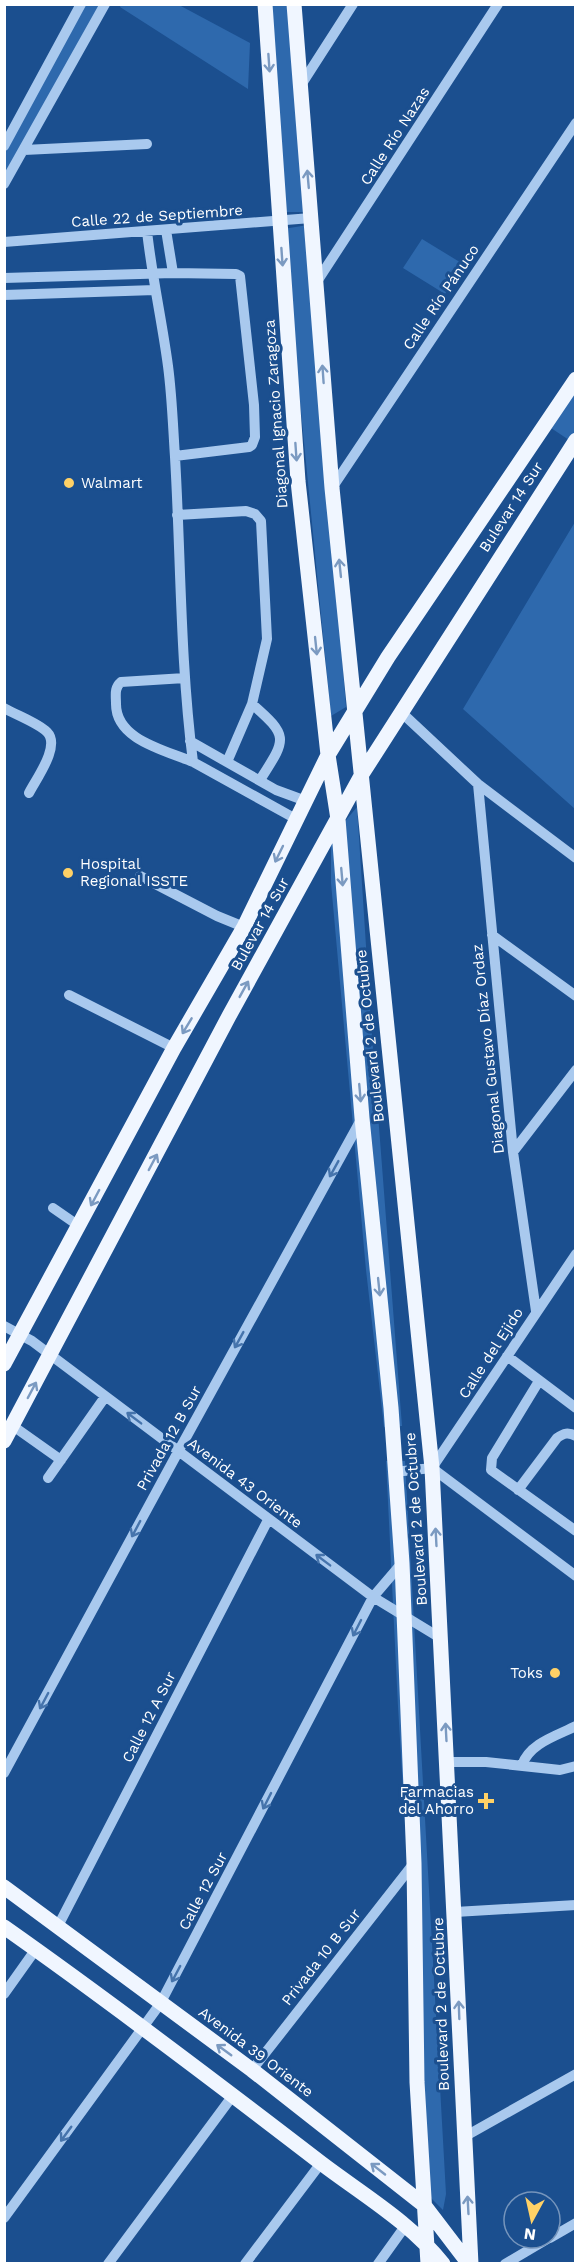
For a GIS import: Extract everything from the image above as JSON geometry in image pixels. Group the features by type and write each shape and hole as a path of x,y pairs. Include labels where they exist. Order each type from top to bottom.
{"main road":[{"name":"Diagonal Ignacio Zaragoza","path":"265,4 298,481 328,755 338,819"},
{"path":"294,4 332,488 362,774"},
{"name":"Bulevar 14 Sur","path":"4,1364 174,1048 244,927 328,755 355,710 576,379"},
{"name":"Bulevar 14 Sur","path":"4,1441 230,1016 362,774 576,440"},
{"name":"Boulevard 2 de Octubre","path":"362,774 432,1468 448,1762 470,2264"},
{"name":"Boulevard 2 de Octubre","path":"338,819 362,1118 391,1408 402,1563 414,1863 417,2082 428,2264"},
{"name":"Avenida 39 Oriente","path":"4,1887 252,2070 424,2205 470,2264"},
{"path":"4,1927 234,2094 321,2163 406,2225 427,2244 443,2264"}],"street":[{"path":"4,146 81,4"},
{"path":"4,184 105,4"},
{"path":"301,85 353,4"},
{"name":"Calle Río Nazas","path":"316,283 498,4"},
{"name":"Calle Río Pánuco","path":"332,488 576,123"},
{"path":"24,150 147,144"},
{"name":"Calle 22 de Septiembre","path":"4,242 311,218"},
{"path":"166,230 173,273"},
{"path":"147,231 168,367 177,491 185,678 192,762"},
{"path":"4,278 173,273 238,274 241,279 254,405 255,437 249,447 175,456"},
{"path":"4,295 155,290"},
{"path":"177,515 246,511 255,514 261,520 267,639 252,704 226,762"},
{"path":"185,678 121,682 116,690 116,712 122,724 132,735 192,762 296,819"},
{"path":"252,704 274,723 280,738 276,755 261,780"},
{"path":"4,708 48,732 52,741 50,753 29,793"},
{"path":"402,712 478,784 576,858"},
{"path":"190,741 276,790 306,801"},
{"name":"Diagonal Gustavo Díaz Ordaz","path":"478,784 513,1152 536,1311"},
{"path":"140,876 217,916 244,927"},
{"path":"492,935 576,996"},
{"path":"69,995 174,1048"},
{"path":"513,1152 576,1070"},
{"name":"Privada 12 B Sur","path":"4,1773 362,1118"},
{"path":"53,1208 79,1226"},
{"name":"Calle del Ejido","path":"432,1468 576,1254"},
{"name":"Avenida 43 Oriente","path":"4,1326 51,1355 373,1597 442,1639"},
{"path":"507,1356 576,1408"},
{"path":"539,1381 490,1464 495,1474 576,1532"},
{"path":"48,1478 105,1397"},
{"path":"13,1426 61,1460"},
{"path":"518,1490 557,1438 568,1433 576,1436"},
{"path":"394,1472 432,1468 576,1576"},
{"name":"Calle 12 A Sur","path":"57,1928 268,1520"},
{"name":"Calle 12 Sur","path":"4,2218 160,2004 373,1597 402,1563"},
{"path":"522,1765 525,1755 533,1748 576,1726"},
{"path":"448,1762 486,1762 560,1770 576,1766"},
{"name":"Privada 10 B Sur","path":"252,2070 414,1863"},
{"path":"455,1912 576,1905"},
{"path":"4,1994 36,1949"},
{"path":"464,2137 576,2074"},
{"path":"108,2264 234,2094"},
{"path":"245,2264 321,2163"},
{"path":"562,2231 576,2223"},
{"path":"378,2264 406,2225"},
{"path":"505,2264 529,2250"}],"shaded area":[{"path":"121,4 179,5 250,43 248,89 120,7"},
{"path":"82,5 101,5 5,178 5,142"},
{"path":"272,5 289,5 306,212 285,212"},
{"path":"308,225 346,707 331,716 283,229"},
{"path":"422,239 463,264 445,294 403,268"},
{"path":"575,386 575,436 572,442 548,426"},
{"path":"575,522 575,809 463,709"},
{"path":"357,807 402,1426 384,1427 366,1270 331,883 331,838"},
{"path":"386,1461 405,1461 446,2194 443,2210 428,2195 398,1707"}],"place":[{"name":"Walmart","path":"69,483"},
{"name":"Hospital Regional ISSTE","path":"68,873"},
{"name":"Toks","path":"555,1673"},
{"name":"Farmacias del Ahorro","path":"486,1801"}]}
